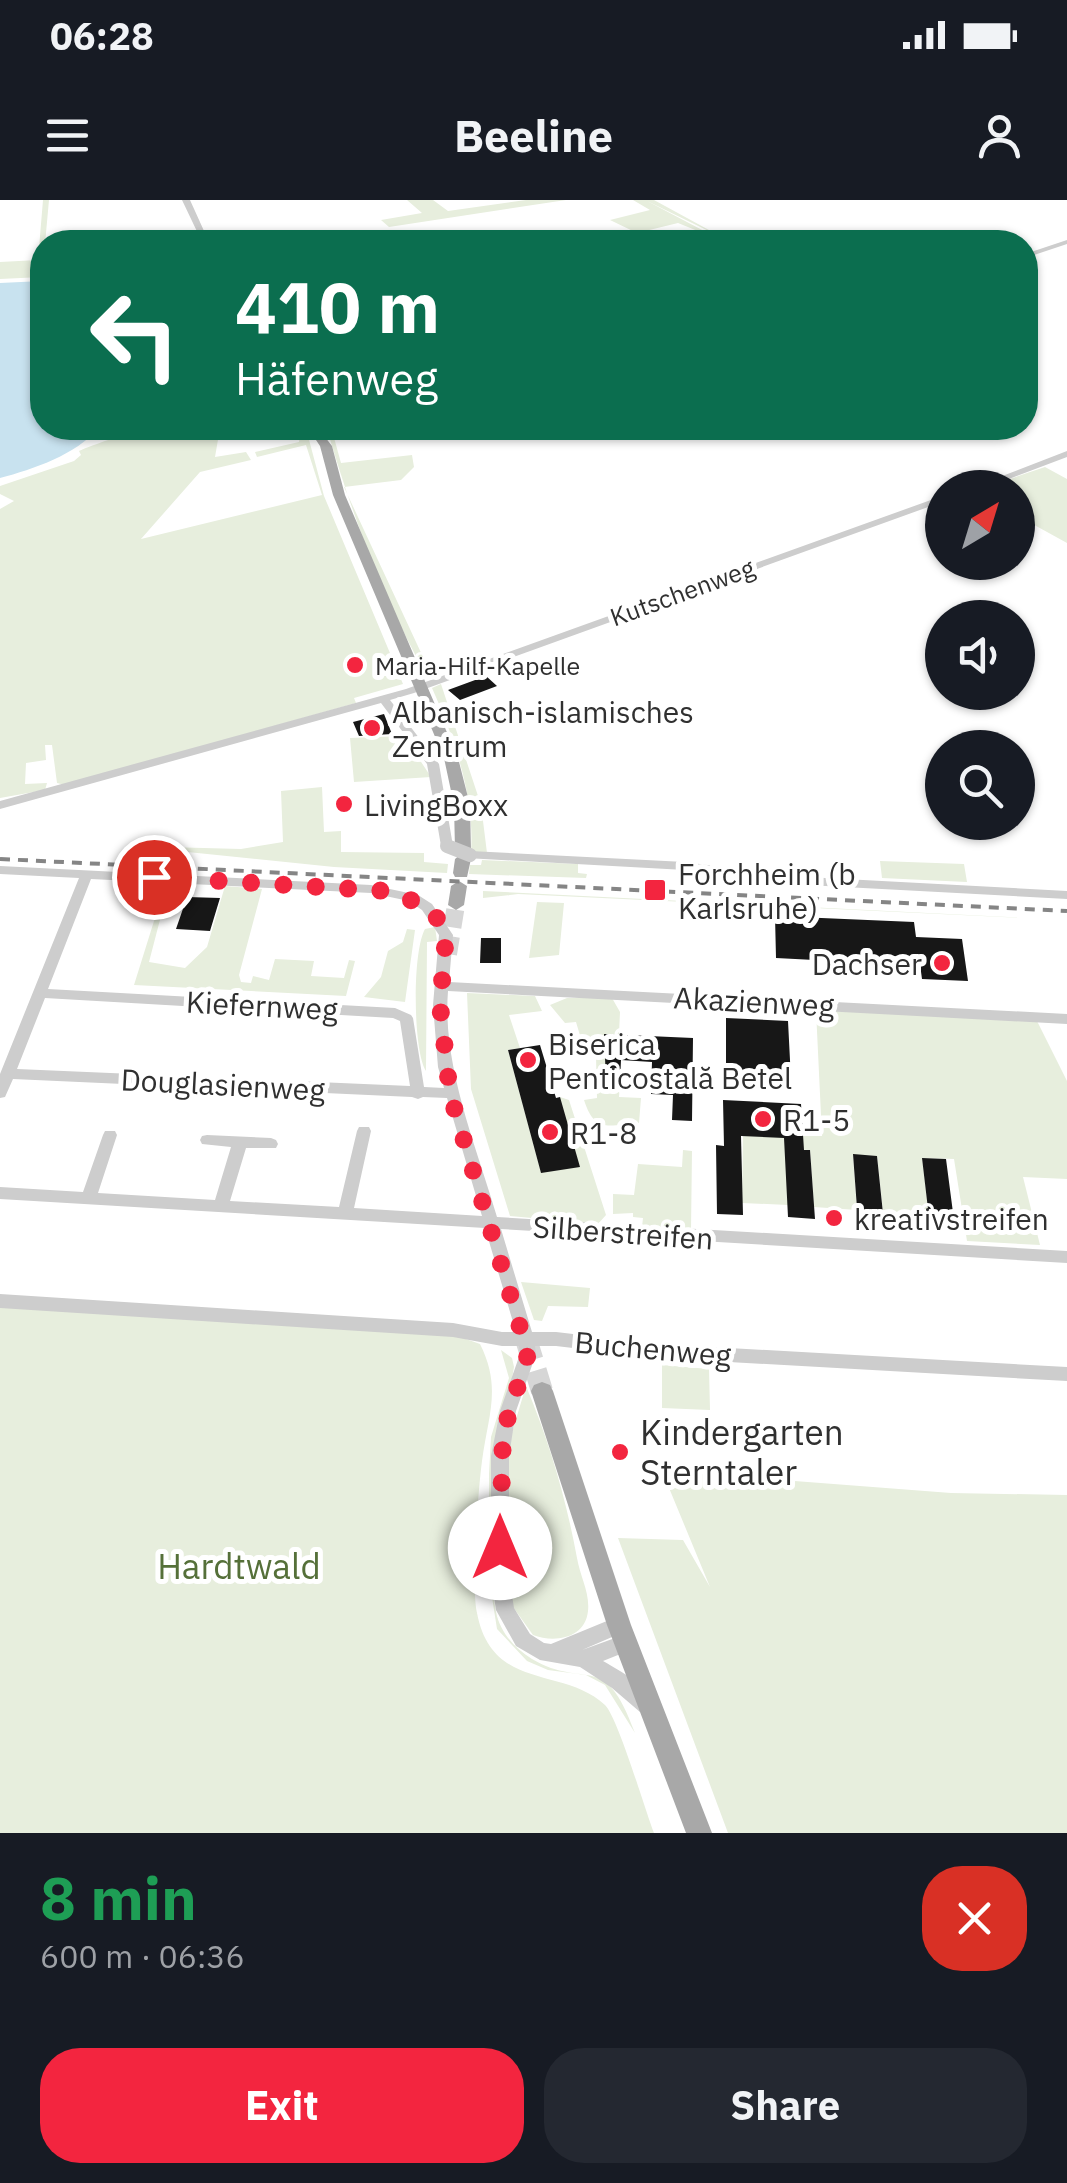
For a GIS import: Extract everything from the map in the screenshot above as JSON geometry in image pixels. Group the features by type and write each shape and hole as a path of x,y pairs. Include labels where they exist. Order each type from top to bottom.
{"main road":[{"path":"320,440 326,446 340,495 416,689 458,781 463,865 456,906"},
{"path":"326,446 327,440"},
{"path":"542,1391 623,1634 699,1833"}],"street":[{"path":"186,200 200,230"},
{"path":"1038,252 1067,242"},
{"path":"1024,470 1067,454"},
{"name":"Kutschenweg","path":"0,806 416,689 925,505"},
{"path":"384,699 433,764 447,846 463,865 685,866 788,880 1067,895"},
{"path":"0,870 388,891 428,907 440,922 446,935 442,986 444,1093 490,1222 528,1354 508,1411 500,1456 501,1592 515,1630 531,1646 583,1659 620,1681 650,1709"},
{"path":"0,1092 86,874"},
{"name":"Akazienweg","path":"442,986 1067,1019"},
{"name":"Kiefernweg","path":"39,993 395,1012 406,1018 418,1094"},
{"name":"Douglasienweg","path":"7,1074 444,1093"},
{"path":"345,1214 364,1131"},
{"path":"89,1198 110,1135"},
{"path":"207,1140 271,1144"},
{"path":"220,1207 240,1142"},
{"name":"Silberstreifen","path":"0,1193 1067,1257"},
{"name":"Buchenweg","path":"0,1301 658,1351 1067,1374"},
{"path":"552,1653 623,1634"},
{"path":"583,1659 623,1634"}],"green space":[{"path":"43,200 49,200 46,230 40,230"},
{"path":"407,200 433,200 448,211 526,200 566,200 389,227 381,220 422,213"},
{"path":"633,200 654,200 709,230 647,201 702,230 678,223 631,230 610,220 650,210"},
{"path":"30,260 30,278 0,279 0,262"},
{"path":"107,440 218,440 215,457 246,452 251,460 200,472 141,539 322,495 306,445 257,457 255,452 309,440 324,496 403,684 354,698 356,703 65,785 57,783 52,745 45,745 46,760 26,763 25,784 47,783 45,790 0,798 0,509 14,501 0,494 0,486 74,461 81,455 79,451"},
{"path":"330,440 335,440 341,463 412,455 414,467 401,480 345,487"},
{"path":"1045,467 1067,479 1067,543 1035,525 1035,470"},
{"path":"348,495 423,657 417,658 390,604"},
{"path":"441,684 481,805 487,853 471,852 470,810 461,768 432,688"},
{"path":"404,736 431,777 354,782 350,738"},
{"path":"322,787 324,832 341,831 341,852 424,853 424,862 448,864 447,873 334,867 129,846 241,849 283,842 281,791"},
{"path":"482,860 578,864 578,873 587,874 586,878 469,874 470,865 481,865"},
{"path":"880,861 964,864 967,882 882,878"},
{"path":"225,886 262,889 239,975 241,982 251,983 253,976 269,980 275,959 314,961 311,976 344,978 349,960 355,961 346,996 134,985 164,889 168,889 149,962 185,968 207,947"},
{"path":"483,891 1067,920 518,894 483,898"},
{"path":"537,902 564,903 559,955 529,958"},
{"path":"435,927 437,941 427,942 426,1071 419,1044 416,979 425,929"},
{"path":"407,929 415,930 405,1002 364,997 381,977 388,951 403,942"},
{"path":"467,993 535,996 542,1011 509,1015 520,1048 508,1050 541,1172 560,1097 569,1100 606,1215 598,1224 510,1216 471,1089"},
{"path":"567,998 612,998 620,1012 619,1034 605,1034 603,1051 584,1049 576,1022 565,1023 550,1005"},
{"path":"816,1010 1037,1021 1067,1081 1067,1179 1023,1177 1040,1245 967,1241 954,1159 922,1158 929,1214 883,1212 877,1156 853,1155 857,1210 814,1207 810,1150 786,1149 788,1205 742,1203 743,1136 822,1136"},
{"path":"596,1056 607,1056 606,1081 620,1082 619,1097 641,1098 639,1123 604,1125 588,1111 584,1100 597,1098"},
{"path":"683,1150 692,1151 691,1230 642,1227 643,1218 633,1217 633,1213 613,1214 613,1194 634,1195 638,1164 682,1167"},
{"path":"521,1282 590,1288 588,1307 548,1306 542,1321 534,1320"},
{"name":"Hardtwald","path":"0,1306 452,1334 480,1344 492,1388 480,1475 475,1561 475,1600 485,1638 513,1667 570,1685 605,1705 624,1745 654,1833 0,1833"},
{"path":"501,1350 512,1358 514,1367 494,1558 496,1612 505,1633 526,1655 551,1668 586,1675 548,1670 527,1661 497,1629 489,1578 489,1474 491,1437 509,1378"},
{"path":"662,1365 709,1369 710,1410 662,1408"},
{"path":"526,1386 556,1470 588,1598 586,1620 581,1628 559,1638 533,1635 513,1607 507,1587 507,1449"},
{"path":"662,1471 951,1493 1067,1495 1067,1833 728,1833 618,1538 683,1540 710,1587"},
{"path":"586,1675 603,1681 614,1690 635,1733 605,1685"}],"water":[{"path":"30,282 30,440 86,440 40,465 0,478 0,283"}],"building":[{"path":"486,676 497,686 460,700 448,690"},
{"name":"Albanisch-islamisches Zentrum","path":"384,714 392,734 359,736 353,722"},
{"path":"187,897 220,898 210,931 176,929"},
{"path":"775,916 914,922 916,937 962,939 968,981 922,979 919,957 890,956 891,964 776,958"},
{"path":"481,938 501,938 501,963 480,963"},
{"path":"726,1018 788,1021 791,1080 726,1077"},
{"path":"604,1034 693,1038 692,1121 672,1120 673,1095 651,1094 652,1062 621,1060 620,1082 606,1081"},
{"name":"R1-8","path":"540,1045 580,1167 541,1173 508,1050"},
{"path":"723,1100 801,1104 804,1150 810,1150 815,1219 788,1217 784,1138 741,1136 743,1215 717,1214 716,1145 724,1146"},
{"path":"853,1154 877,1156 884,1223 858,1222"},
{"path":"922,1158 946,1159 955,1228 930,1226"}],"tunnel":[{"path":"448,954 456,905"},
{"path":"526,1339 542,1391"}],"railway":[{"path":"0,859 1067,911"}],"place":[{"name":"Maria-Hilf-Kapelle","path":"355,665"},
{"name":"Albanisch-islamisches Zentrum","path":"372,728"},
{"name":"LivingBoxx","path":"344,804"},
{"name":"Forchheim (b Karlsruhe)","path":"655,890"},
{"name":"Dachser","path":"942,963"},
{"name":"Biserica Penticostală Betel","path":"528,1060"},
{"name":"R1-5","path":"763,1119"},
{"name":"R1-8","path":"550,1132"},
{"name":"kreativstreifen","path":"834,1218"},
{"name":"Kindergarten Sterntaler","path":"620,1452"}],"route":[{"path":"154,877 371,888 413,898 428,907 440,922 446,935 440,1005 443,1059 450,1094 528,1354 503,1433 500,1548"}]}
